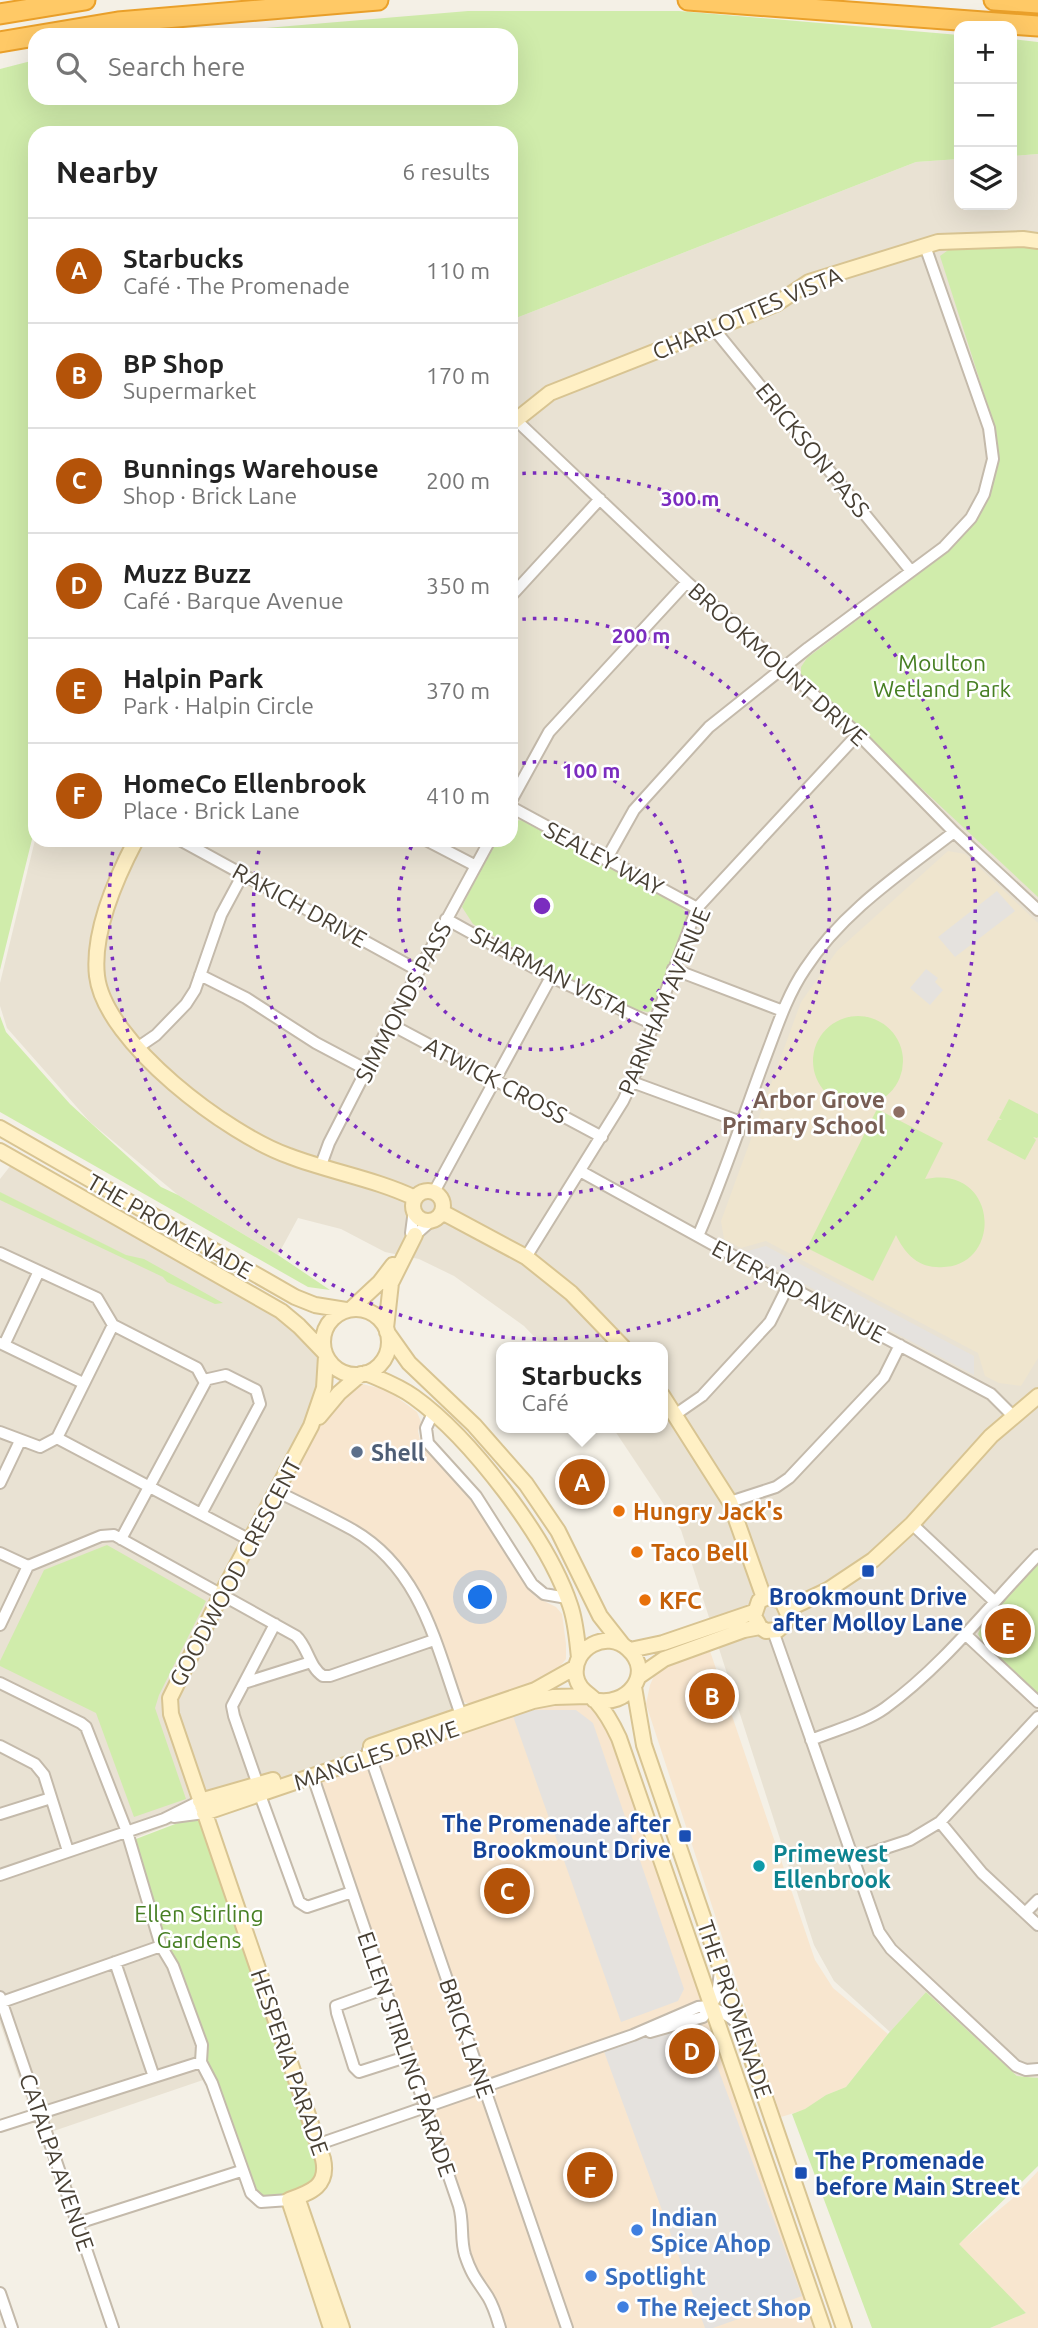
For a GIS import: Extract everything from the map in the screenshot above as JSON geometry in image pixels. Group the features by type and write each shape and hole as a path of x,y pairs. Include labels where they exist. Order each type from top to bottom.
{"highway":[{"path":"0,14 85,0"},
{"path":"76,28 143,19 378,0"},
{"path":"688,0 1038,26"},
{"path":"994,0 1038,3"},
{"path":"0,42 28,37"}],"street":[{"name":"CHARLOTTES VISTA","path":"518,418 550,393 776,304 809,282 938,243 1023,239 1038,241"},
{"path":"606,860 634,810 709,727 944,547 971,518 984,494 993,459 989,428 925,246"},
{"name":"ERICKSON PASS","path":"714,329 911,571"},
{"name":"BROOKMOUNT DRIVE","path":"518,426 858,734 954,832 1038,910"},
{"path":"518,588 600,499"},
{"path":"518,788 549,732 687,582"},
{"name":"PARNHAM AVENUE","path":"526,1257 602,1137 632,1082 698,908 858,734"},
{"name":"SEALEY WAY","path":"518,811 698,908"},
{"path":"698,1236 782,1012 803,971 831,935 865,902 954,832"},
{"path":"132,847 118,874 96,954 97,976 108,1011 137,1048 163,1075 254,1141 290,1157 389,1186 414,1204 418,1218 436,1217 526,1257 571,1293 619,1342"},
{"name":"RAKICH DRIVE","path":"193,847 419,971"},
{"path":"439,847 476,866"},
{"name":"SIMMONDS PASS","path":"321,1166 329,1143 390,1024 486,847"},
{"path":"137,1048 156,1035 187,1004 221,915 243,874"},
{"name":"SHARMAN VISTA","path":"446,919 551,977 653,1024"},
{"path":"673,969 782,1012"},
{"path":"200,975 246,998 316,1043 367,1070"},
{"path":"434,1192 551,977"},
{"name":"ATWICK CROSS","path":"390,1024 602,1137"},
{"path":"632,1082 741,1122"},
{"name":"THE PROMENADE","path":"0,1128 290,1295 310,1303 348,1310"},
{"name":"THE PROMENADE","path":"0,1151 276,1308 299,1325 325,1354"},
{"name":"EVERARD AVENUE","path":"580,1171 991,1394 1013,1416"},
{"path":"348,1310 384,1278 413,1234 436,1217 442,1199 434,1192 424,1192 414,1204 413,1234 391,1283 387,1330 389,1346 384,1359 364,1374"},
{"path":"0,1253 97,1298 113,1325 197,1368 204,1380 205,1383 121,1539"},
{"path":"39,1271 2,1344 83,1383"},
{"path":"676,1414 702,1396 770,1322 788,1286"},
{"path":"636,1682 637,1662 600,1616 558,1531 526,1484 474,1425 409,1363 373,1314 365,1310 348,1310 337,1314 328,1325 323,1338 325,1354 339,1370 347,1374 364,1374 405,1391 460,1439 510,1497 546,1555 567,1598 573,1616 578,1683 591,1698 612,1702 621,1699 636,1682 664,1659 744,1630 766,1629 785,1624 788,1609"},
{"path":"0,1432 40,1447 57,1438 113,1325"},
{"path":"730,1502 776,1487 789,1478 884,1377 900,1345"},
{"name":"GOODWOOD CRESCENT","path":"312,1426 324,1388 325,1354"},
{"path":"201,1514 260,1404 256,1390 226,1374 204,1380"},
{"name":"GOODWOOD CRESCENT","path":"202,1807 171,1714 170,1698 221,1595 312,1426 336,1395 364,1374"},
{"path":"788,1609 861,1570 912,1524 991,1436 1038,1396"},
{"path":"668,1402 730,1502 764,1598"},
{"path":"433,1413 426,1428 428,1443 476,1496 532,1584 544,1594 567,1598"},
{"path":"57,1438 250,1540"},
{"path":"0,1483 20,1441"},
{"path":"276,1491 354,1531 390,1559 407,1579 421,1603 461,1715"},
{"path":"912,1524 994,1601"},
{"path":"0,1625 28,1566 101,1536 114,1535 302,1641 317,1672 323,1676 330,1676 434,1640"},
{"path":"0,1553 28,1566"},
{"path":"811,1740 885,1708 922,1677 965,1634 1038,1555"},
{"path":"788,1609 778,1598 764,1598 759,1601 754,1612 755,1620 766,1629 811,1740 873,1922 891,1949 1016,2066 1026,2070 1038,2069"},
{"path":"577,1663 584,1650 602,1640 626,1647 663,1643 754,1612"},
{"path":"275,1624 232,1710 299,1902 307,1907 352,1892"},
{"path":"965,1634 1038,1702"},
{"path":"244,1683 311,1662"},
{"name":"MANGLES DRIVE","path":"0,1875 518,1701 577,1663"},
{"name":"THE PROMENADE","path":"636,1682 644,1745 844,2328"},
{"path":"0,1683 86,1727 127,1832 161,1946 173,1966 202,2045 201,2062 212,2083 246,2184 256,2199 269,2203 293,2198"},
{"name":"THE PROMENADE","path":"591,1698 620,1738 823,2328"},
{"name":"MANGLES DRIVE","path":"259,1790 313,1777 461,1715 518,1701 591,1698"},
{"path":"852,1859 910,1840 940,1822 1038,1717"},
{"path":"0,1746 40,1769 68,1851"},
{"name":"BRICK LANE","path":"369,1752 567,2328"},
{"name":"ELLEN STIRLING PARADE","path":"313,1777 463,2220 461,2239 464,2251 474,2278 488,2297 500,2328"},
{"path":"0,1814 51,1798"},
{"name":"HESPERIA PARADE","path":"202,1807 326,2170 318,2185 293,2198"},
{"path":"940,1822 982,1873 1038,1925"},
{"path":"1026,1913 1038,1900"},
{"path":"1,1999 161,1946"},
{"path":"115,1962 154,2077"},
{"path":"319,2144 633,2035 699,2020 718,1996 720,1966"},
{"path":"386,1988 337,2006 354,2067 359,2072 409,2056"},
{"name":"CATALPA AVENUE","path":"1,1999 113,2328"},
{"path":"711,2008 740,2025"},
{"path":"0,2126 201,2062"},
{"path":"78,2223 241,2171"},
{"path":"293,2198 331,2328"},
{"path":"293,2198 342,2328"},
{"path":"0,2293 12,2328"}],"shaded area":[{"path":"1038,154 1038,2078 1017,2076 926,1992 890,2032 834,1981 814,1945 681,1530 616,1433 668,1433 668,1342 539,1342 524,1326 454,1276 419,1259 385,1252 341,1229 298,1218 278,1255 178,1195 90,1122 7,1028 0,1006 0,983 33,847 518,847 518,317 916,162 954,159 954,210 1017,210 1017,156"},
{"name":"Arbor Grove Primary School","path":"948,851 965,854 1038,923 1038,1358 1021,1386 999,1383 985,1376 978,1353 766,1241 741,1248 724,1239 721,1221 801,1002 837,951"},
{"path":"997,891 1015,911 955,957 938,937"},
{"path":"926,969 938,978 935,982 943,990 930,1005 910,988"},
{"path":"15,1160 239,1287 323,1347 325,1380 277,1491 372,1543 424,1610 461,1715 127,1841 206,2079 39,2136 0,2023 0,1179"},
{"path":"766,1246 974,1356 974,1375 744,1252"},
{"path":"362,1384 387,1390 417,1412 421,1422 418,1431 421,1445 472,1501 527,1587 536,1597 556,1607 562,1614 566,1659 556,1671 539,1681 498,1697 471,1704 463,1702 457,1695 422,1595 413,1580 395,1560 292,1492 288,1480 317,1424 355,1386"},
{"path":"710,1651 815,1960 833,1988 888,2034 846,2087 826,2095 804,2110 781,2117 646,1704 654,1676 674,1663"},
{"path":"588,1696 612,1724 823,2328 500,2328 474,2278 463,2220 313,1777 533,1701"},
{"path":"529,1710 576,1710 593,1723 684,1989 678,2001 621,2022 513,1716"},
{"path":"702,2025 802,2296 713,2328 705,2328 602,2046 628,2037"},
{"path":"1038,2171 1038,2328 990,2328 1026,2313 958,2244 1012,2199"}],"green space":[{"path":"468,11 679,11 954,35 954,159 916,162 518,317 518,126 28,126 28,847 30,847 0,970 0,69 28,62 28,105 518,105 518,28 267,28"},
{"path":"1017,40 1038,42 1038,154 1017,156"},
{"name":"Moulton Wetland Park","path":"1027,245 1038,246 1038,897 801,676 801,667 807,658 949,551 980,514 996,474 995,428 940,256 951,248 1024,248"},
{"path":"518,820 525,820 679,904 685,912 687,922 655,1008 648,1012 637,1010 553,970 473,924 462,907 492,847 518,847"},
{"path":"0,1016 6,1032 70,1104 161,1187 278,1255 330,1290 308,1287 0,1112"},
{"path":"849,1016 867,1016 883,1023 896,1036 903,1052 903,1070 896,1086 883,1099 867,1106 849,1106 833,1099 820,1086 813,1070 813,1052 820,1036 833,1023"},
{"path":"1009,1099 1038,1114 1038,1137 1033,1137 1036,1140 1025,1160 987,1140 998,1120 1002,1120 999,1118"},
{"path":"877,1109 943,1143 925,1179 950,1178 968,1187 980,1201 984,1219 982,1238 974,1254 958,1264 936,1267 922,1264 907,1252 896,1235 873,1281 807,1248"},
{"path":"0,1192 126,1255 144,1259 223,1303 215,1304 167,1282 163,1277 0,1200"},
{"path":"107,1545 206,1601 155,1708 186,1799 134,1817 96,1713 0,1666 44,1570"},
{"path":"1038,1561 1038,1695 985,1646 978,1634 984,1620"},
{"name":"Ellen Stirling Gardens","path":"204,1813 325,2170 305,2193 256,2199 128,1842"},
{"path":"926,1992 1017,2076 1038,2078 1038,2166 959,2244 1026,2313 990,2328 872,2328 792,2114 846,2087"}],"place":[{"name":"Arbor Grove Primary School","path":"899,1112"},
{"name":"Shell","path":"357,1452"},
{"name":"Starbucks","path":"582,1482"},
{"name":"Hungry Jack's","path":"619,1511"},
{"name":"Taco Bell","path":"637,1552"},
{"name":"Brookmount Drive after Molloy Lane","path":"868,1571"},
{"name":"KFC","path":"645,1600"},
{"name":"Halpin Park","path":"1008,1631"},
{"name":"BP Shop","path":"712,1696"},
{"name":"The Promenade after Brookmount Drive","path":"685,1836"},
{"name":"Primewest Ellenbrook","path":"759,1866"},
{"name":"Bunnings Warehouse","path":"507,1891"},
{"name":"Muzz Buzz","path":"692,2051"},
{"name":"The Promenade before Main Street","path":"801,2173"},
{"name":"HomeCo Ellenbrook","path":"590,2175"},
{"name":"Indian Spice Ahop","path":"637,2230"},
{"name":"Spotlight","path":"591,2276"},
{"name":"The Reject Shop","path":"623,2307"}]}
